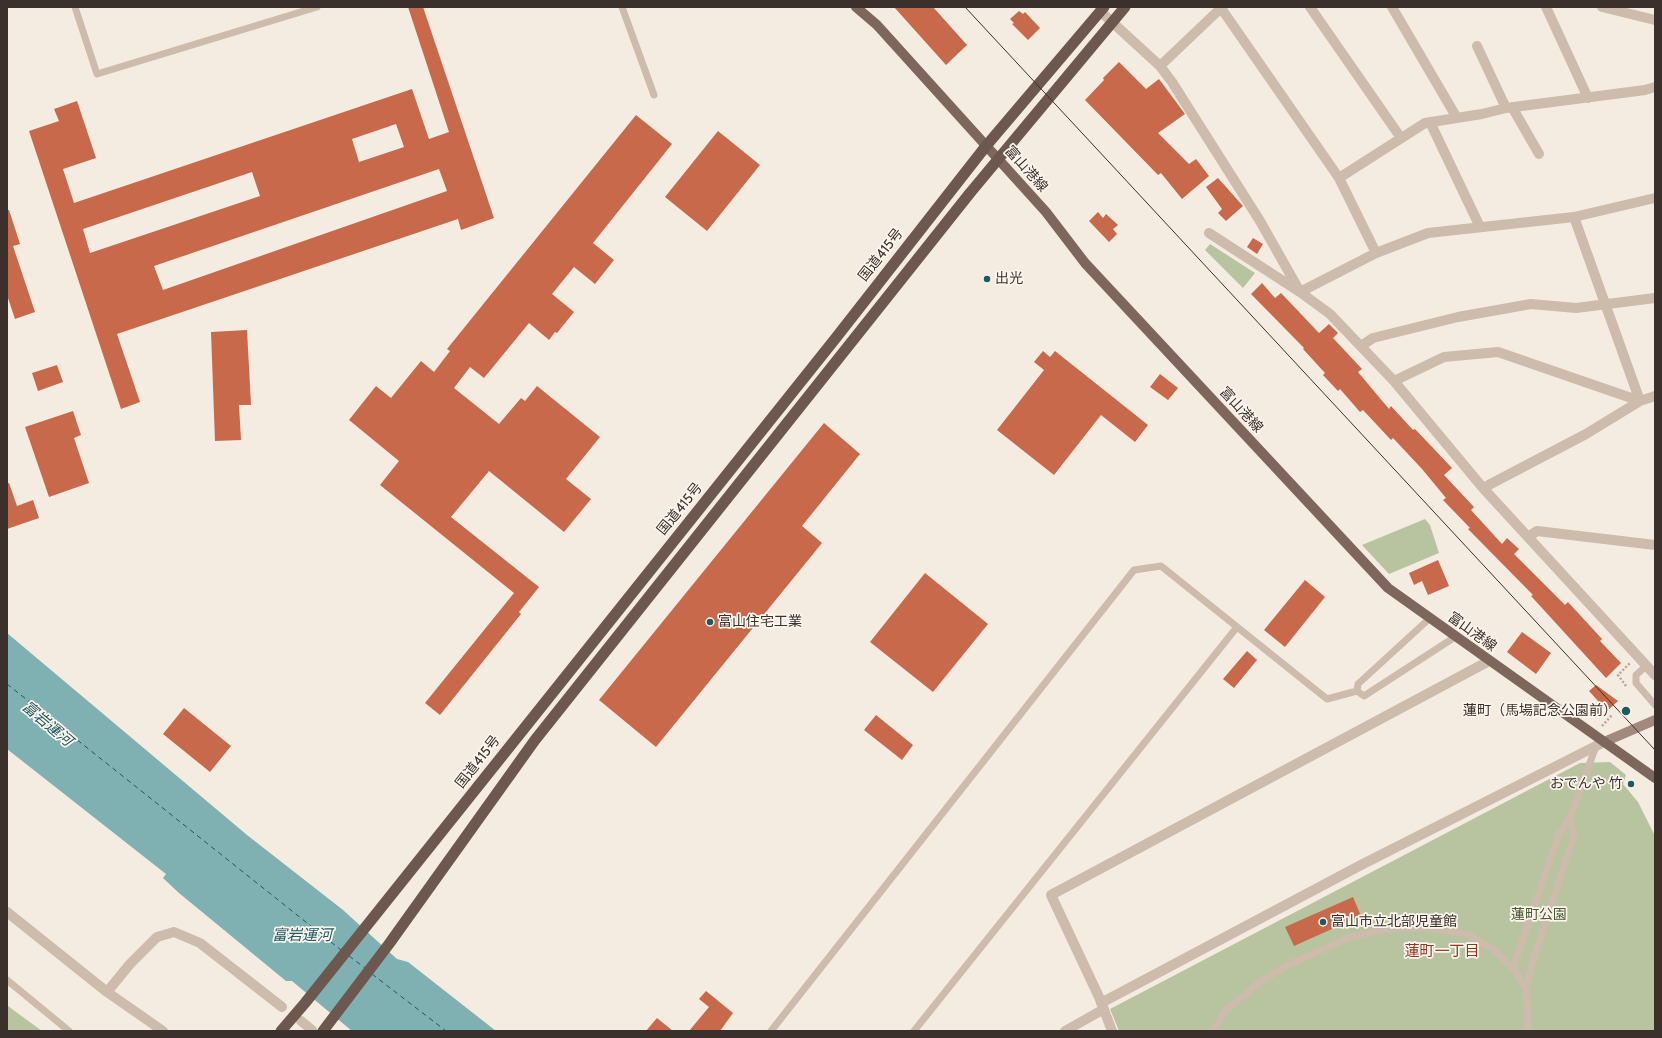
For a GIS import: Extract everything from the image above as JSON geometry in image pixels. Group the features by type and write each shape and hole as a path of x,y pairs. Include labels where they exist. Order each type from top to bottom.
{"highway":[{"path":"327,1027 389,944 536,740 970,193 1125,7"},
{"name":"国道415号","path":"281,1031 367,926 830,345 986,146 1102,9"}],"main road":[{"name":"富山港線","path":"856,7 877,25 1046,212 1085,263 1382,583 1600,744 1655,778"},
{"path":"1600,744 1655,720"}],"street":[{"path":"1310,7 1402,138"},
{"path":"1392,7 1457,118"},
{"path":"1546,7 1588,98"},
{"path":"1602,7 1655,20"},
{"path":"1160,66 1222,8 1338,178 1376,253"},
{"path":"1102,9 1112,22 1160,66 1172,82 1260,221 1300,292"},
{"path":"1477,46 1509,108 1539,154"},
{"path":"1338,178 1425,123 1509,108 1645,90 1655,87"},
{"path":"1430,122 1480,227"},
{"path":"1300,292 1376,253 1428,233 1574,217 1655,198"},
{"path":"1574,217 1604,305 1640,401"},
{"path":"1209,233 1300,292 1330,314 1394,381 1483,488 1655,675"},
{"path":"1361,346 1373,338 1387,334 1458,317 1524,305 1531,304 1576,308 1655,298"},
{"path":"1394,381 1444,357 1498,352 1640,401"},
{"path":"1483,488 1586,434 1640,401 1655,396"},
{"path":"1528,537 1537,531 1655,545"},
{"path":"1112,1031 1103,1006 1051,895 1489,661"},
{"path":"1065,1031 1103,1006 1361,865 1600,744"},
{"path":"7,912 107,992 163,1031"},
{"path":"107,992 130,964 157,937 174,932 200,943 282,1006"},
{"path":"301,1022 312,1030"}],"lane":[{"path":"75,7 97,74 317,7"},
{"path":"622,7 654,94"},
{"path":"771,1031 1134,570 1161,566 1327,699 1357,691"},
{"path":"1357,691 1358,684 1430,618"},
{"path":"914,1031 1237,627"},
{"path":"1357,691 1364,696 1455,636"},
{"path":"1646,666 1636,675 1636,683 1655,705"},
{"path":"1512,968 1559,834 1570,818 1600,744"},
{"path":"1528,1031 1526,988 1534,958 1574,836 1570,818"},
{"path":"1213,1031 1226,1010 1260,982 1286,966 1348,938 1385,929 1425,927 1469,935 1491,948 1512,968 1526,988"},
{"path":"7,980 69,1031"}],"path":[{"path":"1602,726 1612,715"}],"green space":[{"path":"1210,244 1255,273 1243,288 1205,250"},
{"path":"1425,519 1430,525 1439,553 1389,574 1362,545"},
{"name":"蓮町公園","path":"1610,762 1626,775 1623,784 1638,802 1655,836 1655,1031 1119,1031 1110,1009 1580,763"},
{"path":"7,1005 12,1009 42,1031 7,1031"}],"water":[{"name":"富岩運河","path":"7,633 247,835 343,910 397,959 408,962 496,1031 352,1031 292,981 286,981 179,893 163,878 166,874 7,749"}],"building":[{"path":"408,7 423,7 494,218 461,230 458,219 117,334 140,402 121,409 29,131 59,121 54,109 77,101 96,158 63,169 74,203 412,89 429,139 449,132","holes":["396,124 404,147 359,162 352,139","439,169 447,191 163,290 154,266","252,172 260,196 90,253 83,229"]},
{"path":"894,7 933,7 967,45 946,65"},
{"path":"1019,11 1023,14 1025,12 1040,28 1028,40 1012,24 1014,23 1010,19"},
{"path":"1119,62 1146,89 1159,79 1185,114 1158,133 1189,164 1196,159 1209,176 1182,199 1161,173 1158,175 1085,100 1104,80 1103,78"},
{"path":"636,115 672,144 593,243 614,260 595,284 574,267 552,294 574,312 557,333 555,332 549,340 529,323 484,378 470,367 454,388 499,424 521,398 525,401 537,386 600,437 566,479 591,499 564,532 489,471 451,517 539,587 519,612 521,614 440,715 425,703 514,593 380,485 399,461 349,420 376,386 391,398 421,361 434,372 450,351 447,349"},
{"path":"718,131 760,165 707,231 665,197"},
{"path":"1218,178 1243,206 1226,221 1218,213 1222,209 1206,187"},
{"path":"7,210 9,210 20,244 13,246 35,312 15,319 7,295"},
{"path":"1098,212 1103,218 1106,214 1118,225 1113,229 1117,234 1109,242 1089,221"},
{"path":"1253,238 1263,244 1257,254 1247,247"},
{"path":"1262,283 1275,298 1281,293 1319,333 1329,324 1338,333 1333,338 1362,369 1358,372 1389,409 1391,406 1452,468 1444,475 1474,507 1471,510 1502,544 1507,538 1519,549 1514,554 1565,605 1568,602 1602,639 1600,641 1621,663 1606,678 1531,596 1533,595 1468,529 1470,528 1443,500 1446,498 1422,469 1393,438 1391,440 1363,410 1360,412 1340,389 1338,391 1323,375 1325,373 1303,349 1304,348 1251,294"},
{"path":"247,330 251,405 239,405 241,440 215,441 211,332"},
{"path":"1043,351 1050,357 1055,351 1148,425 1135,442 1101,415 1054,475 997,430 1044,370 1034,362"},
{"path":"57,365 63,382 38,391 32,373"},
{"path":"1160,374 1178,388 1168,400 1150,387"},
{"path":"73,411 81,435 74,438 89,483 49,497 25,427"},
{"name":"富山住宅工業","path":"824,423 860,454 802,526 822,543 656,747 599,700"},
{"path":"7,483 9,483 17,506 33,500 39,518 7,529"},
{"path":"1438,560 1449,586 1428,595 1422,581 1414,585 1409,573"},
{"path":"925,573 988,624 933,692 870,642"},
{"path":"1305,580 1325,597 1285,647 1264,630"},
{"path":"1522,632 1551,653 1536,674 1507,652"},
{"path":"1247,651 1257,660 1234,688 1223,679"},
{"path":"1596,685 1618,701 1607,711 1589,691"},
{"path":"184,708 231,746 210,772 163,734"},
{"path":"876,715 913,745 902,760 864,730"},
{"name":"富山市立北部児童館","path":"1353,897 1361,916 1294,946 1285,927"},
{"path":"706,991 733,1013 720,1031 689,1031 709,1007 699,999"},
{"path":"657,1018 673,1031 646,1031"}],"ferry route":[{"path":"7,684 341,950"},
{"path":"349,956 365,968"},
{"path":"372,974 446,1031"}],"tram line":[{"path":"965,7 1655,750"}],"place":[{"name":"出光","path":"987,279"},
{"name":"富山住宅工業","path":"710,622"},
{"name":"蓮町（馬場記念公園前）","path":"1626,711"},
{"name":"おでんや 竹","path":"1631,784"},
{"name":"富山市立北部児童館","path":"1323,922"}],"district":[{"name":"蓮町一丁目","path":"1442,952"}]}
